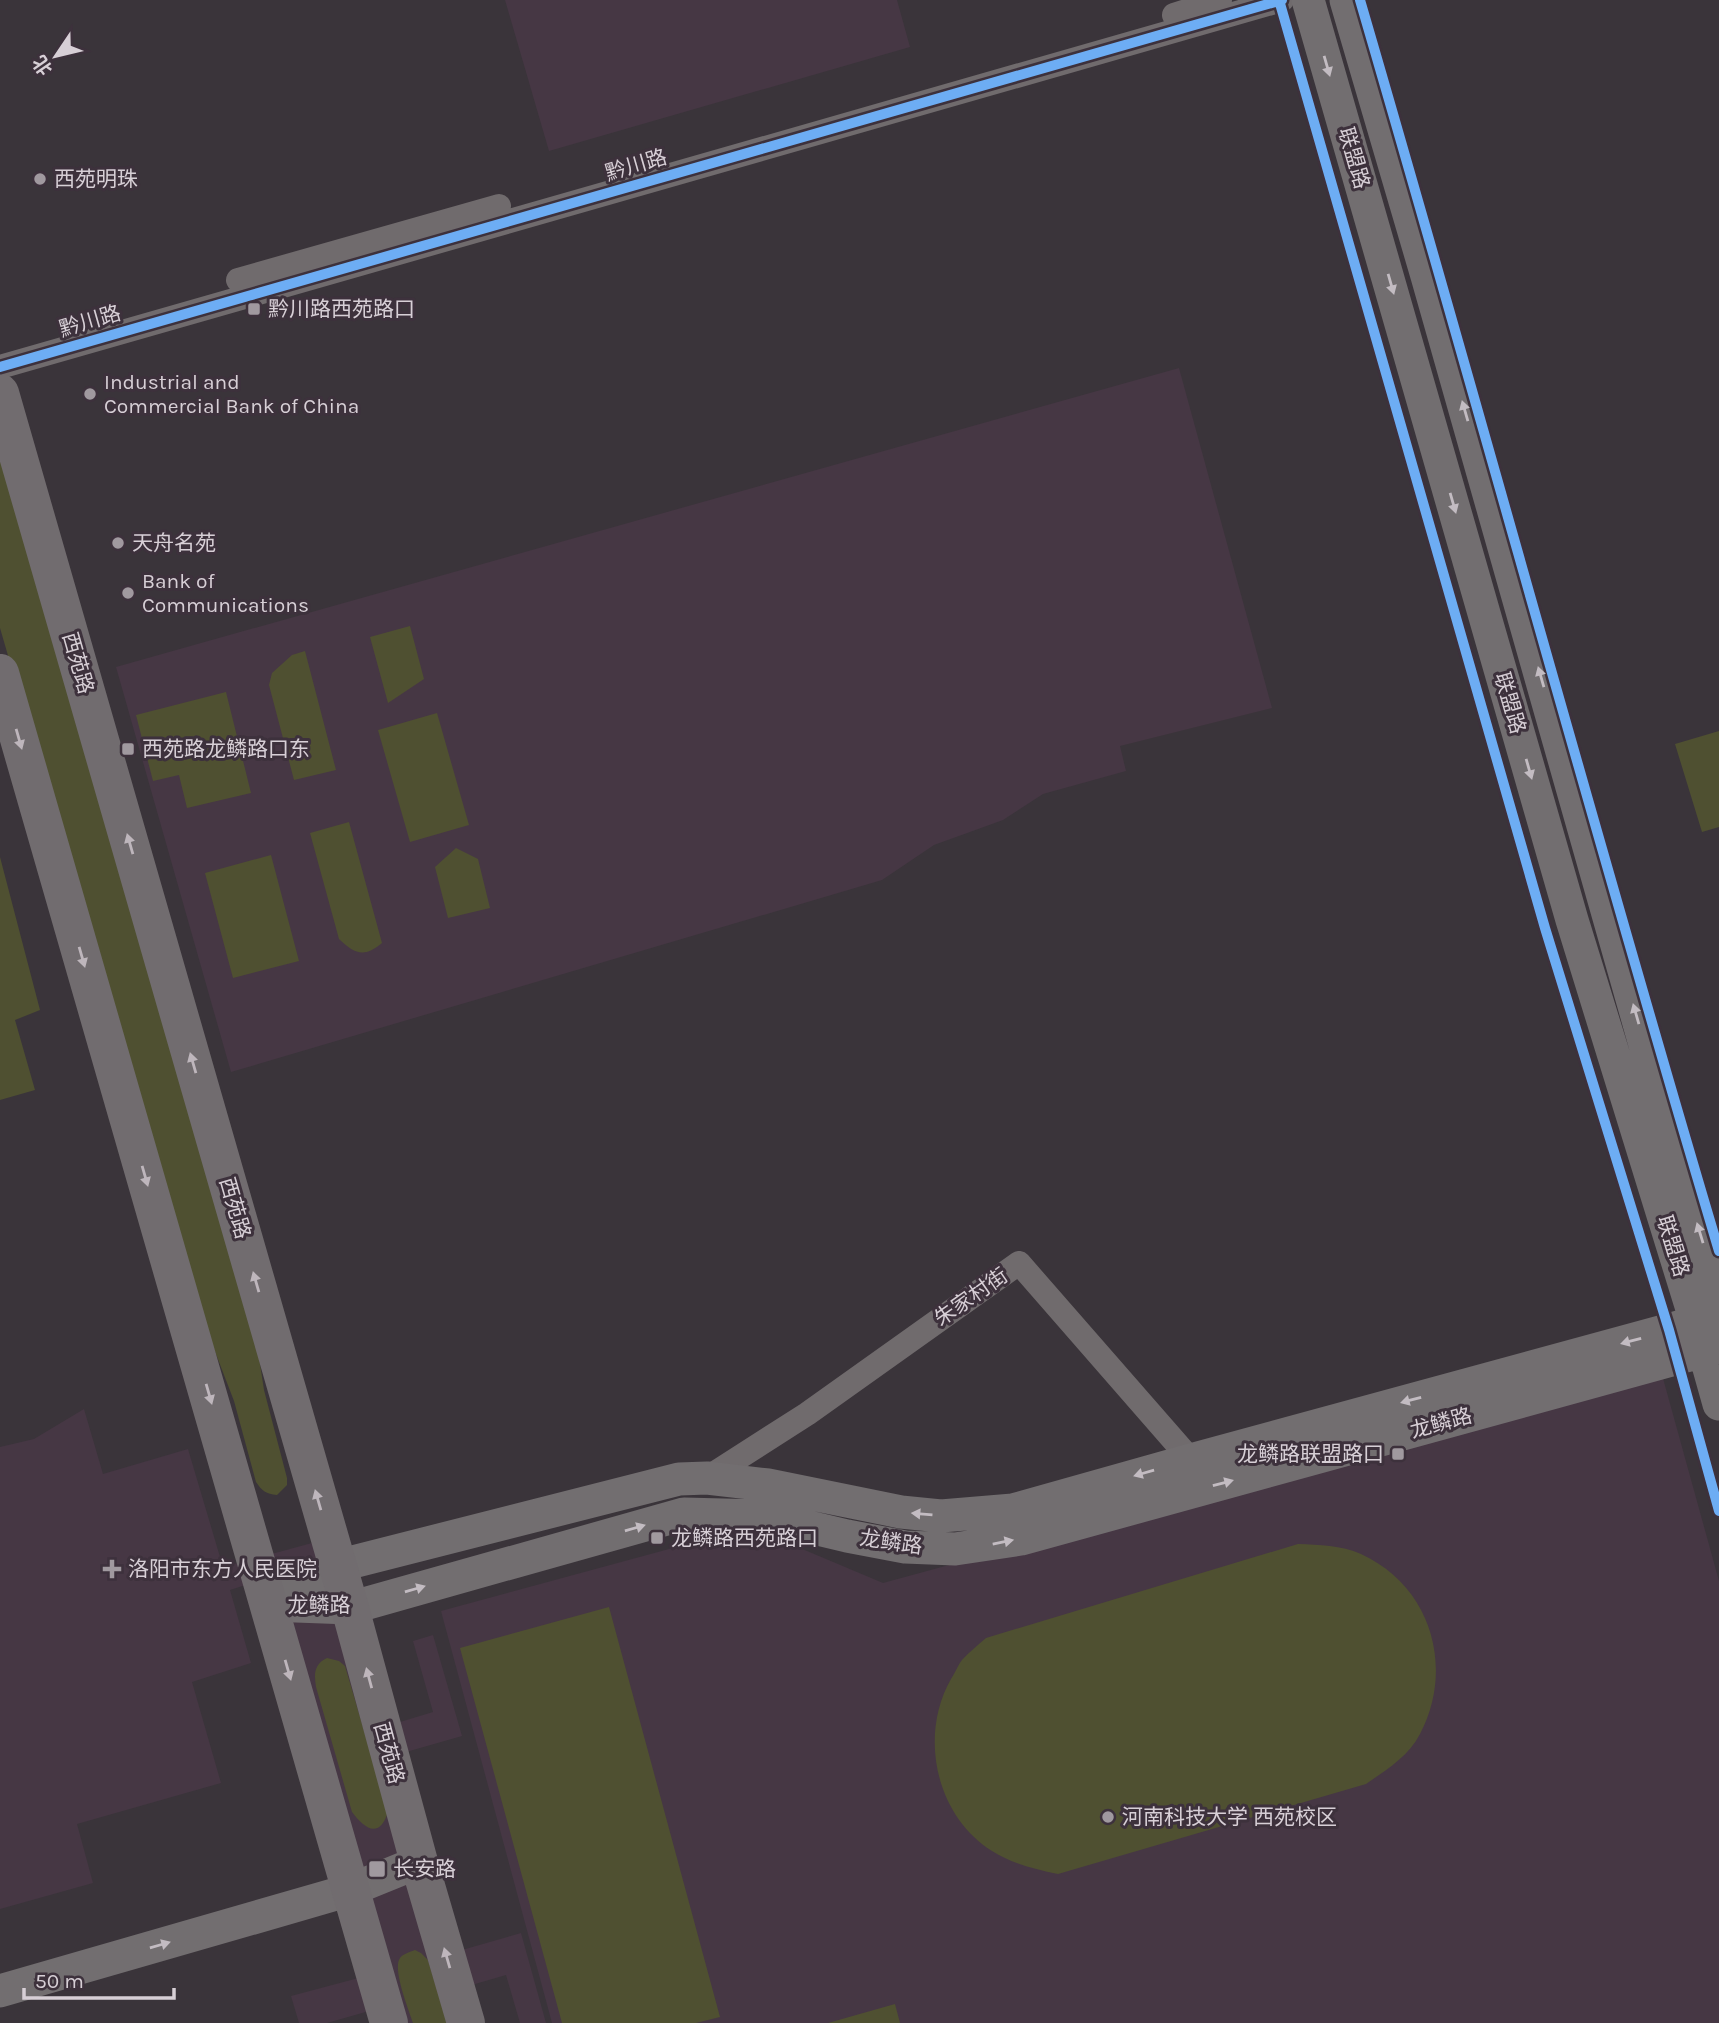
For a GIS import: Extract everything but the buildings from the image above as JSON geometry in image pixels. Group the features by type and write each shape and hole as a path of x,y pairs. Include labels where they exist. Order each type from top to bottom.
{"main road":[{"name":"联盟路","path":"1308,0 1572,920 1710,1334 1719,1404"},
{"name":"联盟路","path":"1346,0 1458,383 1662,1108 1719,1298"},
{"name":"西苑路","path":"0,393 350,1608 466,2023"},
{"path":"0,673 389,2023"},
{"name":"龙鳞路","path":"269,1605 337,1566 679,1479 707,1478 768,1485 874,1508 941,1516 1013,1510 1191,1460 1710,1334"},
{"name":"龙鳞路","path":"269,1605 350,1608 684,1514 763,1516 905,1547 955,1549 991,1545 1021,1539 1710,1334"},
{"path":"0,1991 347,1879 383,1863 419,1862"},
{"path":"0,1968 347,1879"}],"street":[{"name":"黔川路","path":"0,350 389,237 1142,25 1220,0"},
{"name":"黔川路","path":"0,367 1282,0"},
{"name":"朱家村街","path":"707,1478 807,1414 1019,1263 1191,1460"}],"shaded area":[{"path":"505,0 897,0 910,47 549,151"},
{"path":"1179,368 1272,708 1120,746 1126,771 1043,794 1003,820 934,845 882,880 231,1072 116,667"},
{"name":"河南科技大学 西苑校区","path":"1661,1371 1719,1581 1719,2023 552,2023 441,1611 750,1527 883,1583"},
{"name":"洛阳市东方人民医院","path":"84,1409 103,1474 188,1449 223,1567 323,1540 377,1729 433,1712 413,1641 433,1635 462,1736 385,1758 441,1956 521,1933 546,2023 520,2023 506,1975 451,1991 460,2023 380,2023 376,2009 327,2023 299,2023 291,1996 366,1976 255,1582 230,1590 251,1663 192,1682 221,1783 77,1824 93,1883 0,1909 0,1447 34,1439"}],"green space":[{"path":"0,421 256,1338 264,1390 287,1478 287,1485 277,1495 265,1492 256,1482 234,1401 196,1302 0,628"},
{"path":"410,626 424,679 388,703 370,637"},
{"path":"305,651 336,770 294,780 269,685 272,673 292,655"},
{"path":"226,692 251,793 187,808 179,775 153,781 136,715"},
{"path":"437,713 469,825 410,842 378,730"},
{"path":"1719,731 1719,827 1702,832 1675,744"},
{"path":"349,822 382,943 365,952 355,951 339,939 310,833"},
{"path":"456,848 478,859 490,908 448,918 435,867"},
{"path":"271,855 299,961 233,978 205,873"},
{"path":"0,857 40,1010 15,1020 35,1090 0,1100"},
{"path":"1298,1544 1338,1547 1361,1554 1385,1568 1405,1586 1420,1607 1430,1631 1435,1656 1435,1682 1430,1708 1420,1734 1403,1756 1366,1784 1058,1874 1008,1859 992,1851 973,1836 957,1817 946,1796 938,1772 935,1749 936,1724 941,1701 959,1664 971,1651 986,1638"},
{"path":"609,1607 720,2017 696,2023 562,2023 460,1648"},
{"path":"327,1658 339,1661 345,1666 388,1812 376,1829 361,1823 352,1812 316,1687 316,1670"},
{"path":"415,1950 428,1960 447,2023 413,2023 400,1980 398,1963 401,1957"},
{"path":"895,2004 900,2023 828,2023"}],"cycle path":[{"path":"1279,0 1545,928 1669,1330 1719,1511"},
{"path":"0,367 1282,0"},
{"path":"1360,0 1719,1251"}],"place":[{"name":"西苑明珠","path":"40,179"},
{"name":"黔川路西苑路口","path":"254,309"},
{"name":"Industrial and Commercial Bank of China","path":"90,394"},
{"name":"天舟名苑","path":"118,543"},
{"name":"Bank of Communications","path":"128,593"},
{"name":"西苑路龙鳞路口东","path":"128,749"},
{"name":"龙鳞路联盟路口","path":"1398,1454"},
{"name":"龙鳞路西苑路口","path":"657,1538"},
{"name":"洛阳市东方人民医院","path":"112,1569"},
{"name":"河南科技大学 西苑校区","path":"1108,1817"},
{"name":"长安路","path":"377,1869"}]}
